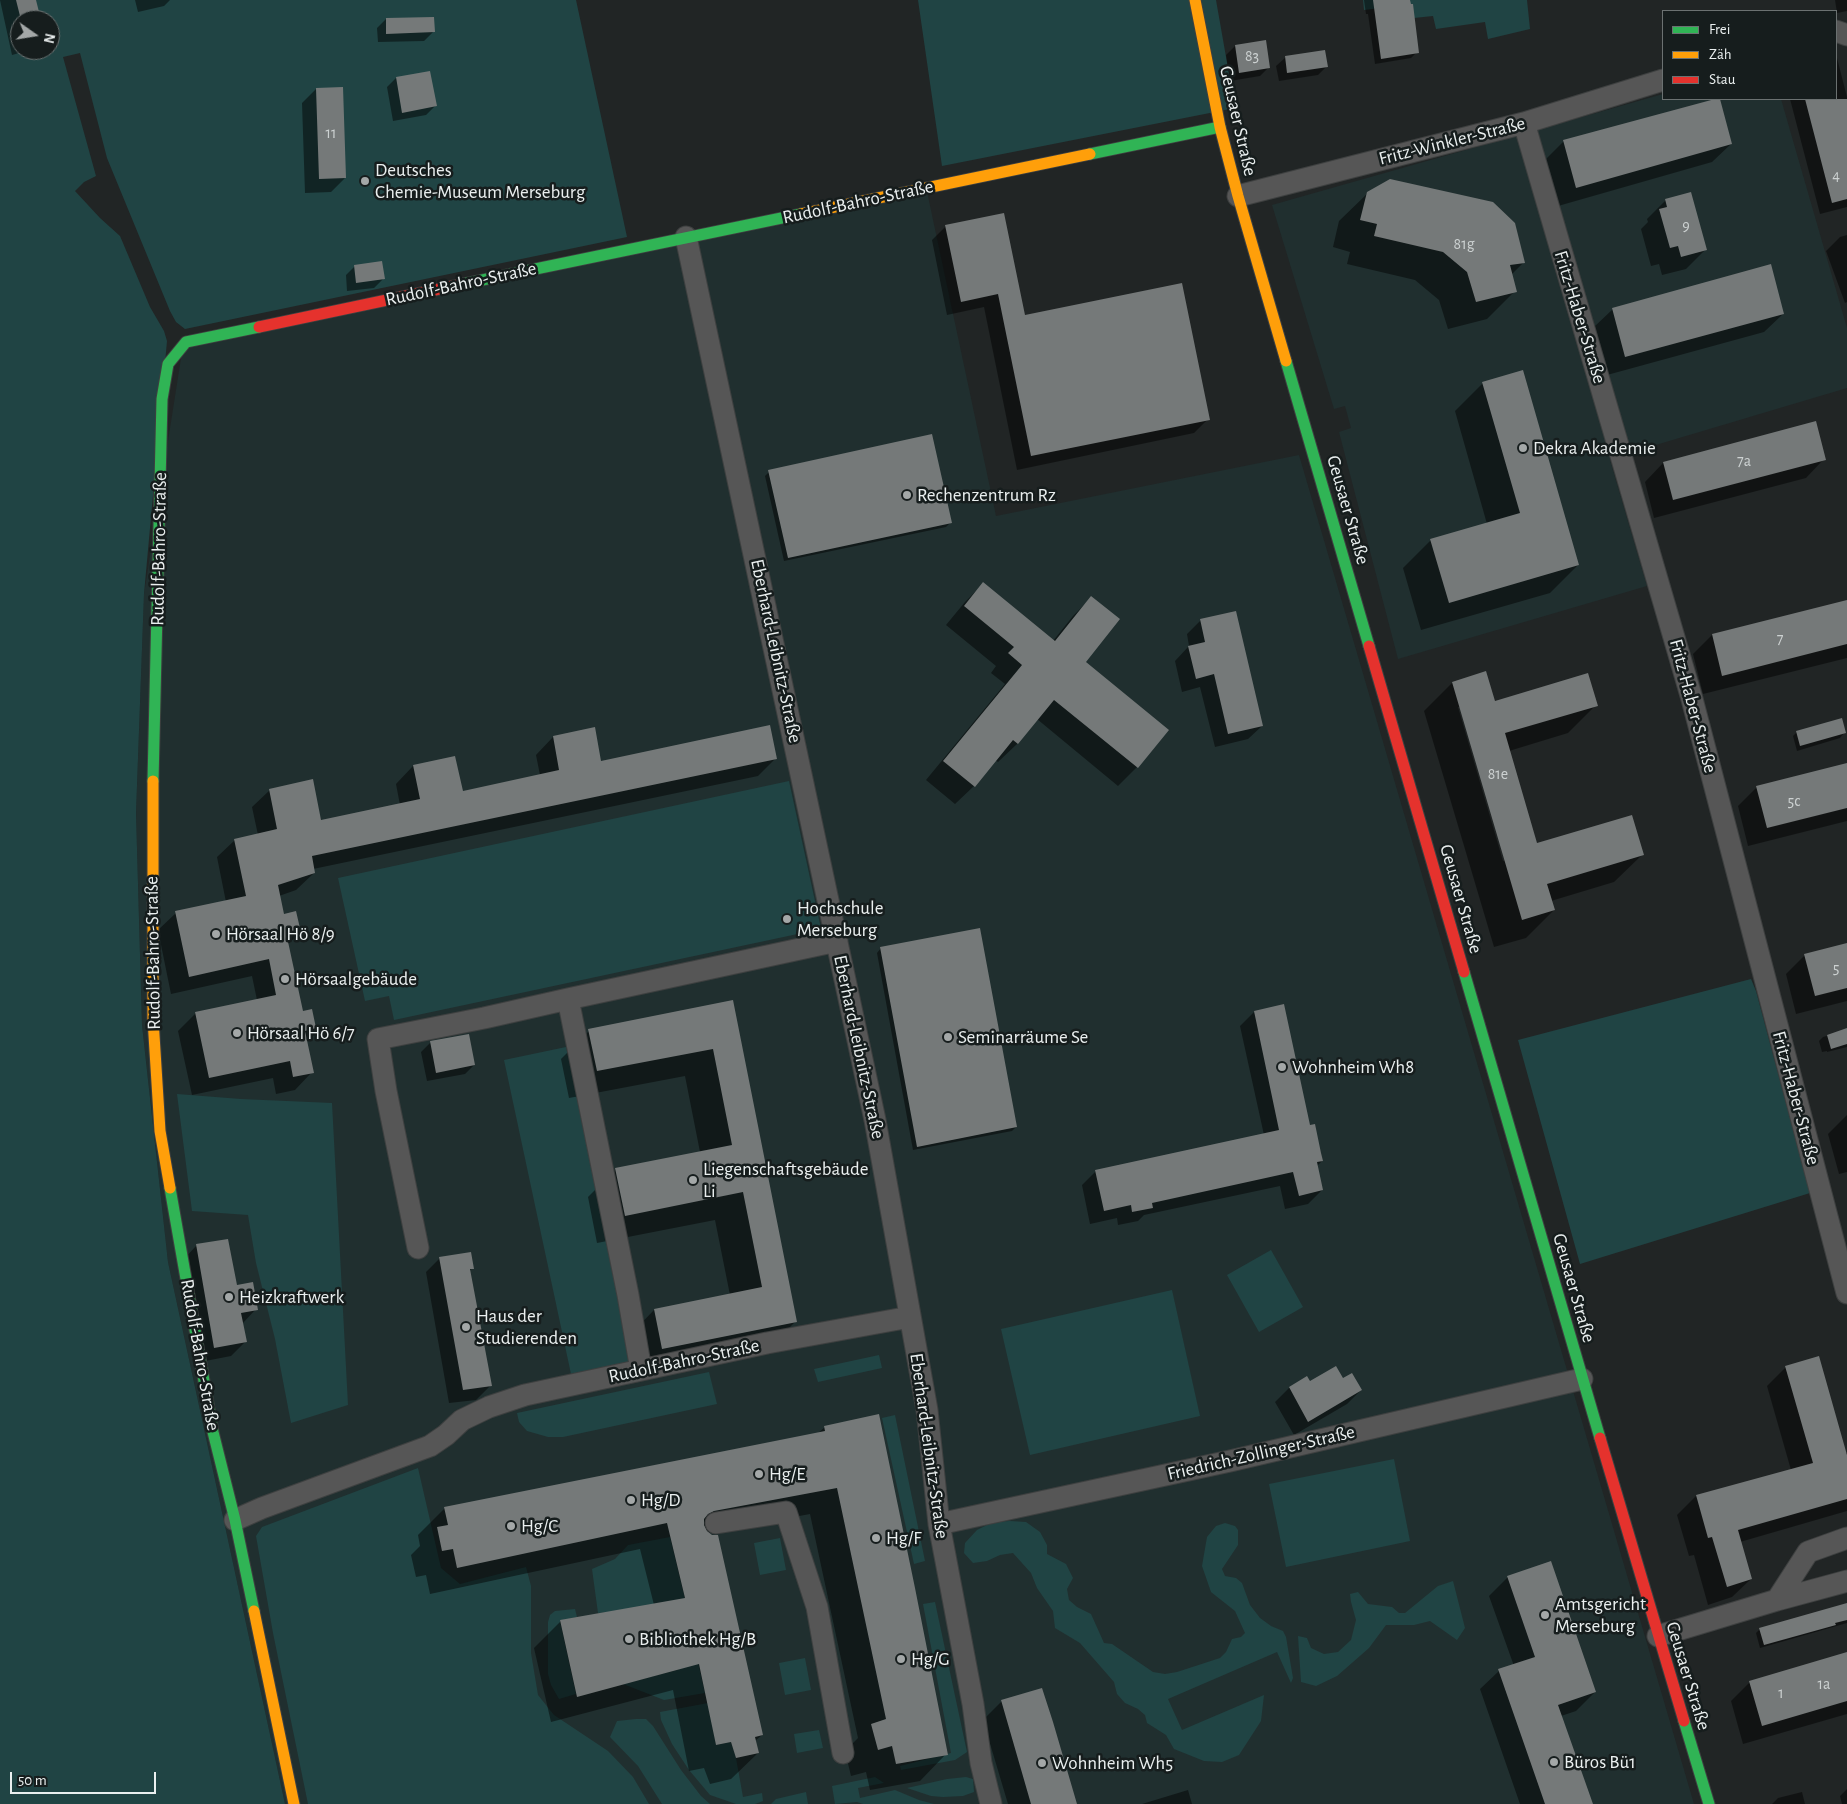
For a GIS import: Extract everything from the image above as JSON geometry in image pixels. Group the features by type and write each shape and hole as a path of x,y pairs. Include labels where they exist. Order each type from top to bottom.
{"street":[{"name":"Geusaer Straße","path":"1195,0 1220,127 1238,196 1582,1379 1709,1804"},
{"name":"Fritz-Winkler-Straße","path":"1238,196 1524,123 1662,80"},
{"name":"Fritz-Haber-Straße","path":"1524,123 1692,699 1847,1293"},
{"name":"Rudolf-Bahro-Straße","path":"294,1804 235,1520 213,1432 160,1131 153,1019 152,824 162,399 168,364 186,342 1220,127"},
{"name":"Eberhard-Leibnitz-Straße","path":"686,237 875,1120 927,1410 939,1524 973,1704 981,1763 991,1804"},
{"path":"418,1248 386,1091 378,1039 484,1018 837,941"},
{"path":"568,999 641,1370"},
{"name":"Rudolf-Bahro-Straße","path":"235,1520 262,1508 430,1446 446,1435 462,1420 489,1407 526,1395 767,1343 910,1317"},
{"name":"Friedrich-Zollinger-Straße","path":"939,1524 1230,1461 1582,1379"},
{"path":"716,1523 786,1512 817,1607 843,1753"},
{"path":"1777,1600 1808,1552 1847,1538"},
{"path":"1658,1636 1847,1580"}],"shaded area":[{"path":"0,0 576,0 627,237 185,329 176,322 170,311 107,158 80,53 63,57 96,176 84,182 75,191 120,236 150,307 164,331 167,341 144,594 136,813 142,1025 168,1262 285,1804 0,1804"},
{"path":"918,0 1216,0 1235,108 942,166"},
{"path":"1363,0 1527,0 1530,29 1488,39 1485,22 1436,29 1433,16 1414,18 1412,4 1364,10"},
{"path":"1662,94 1662,100 1781,100 1847,328 1847,388 1610,460 1647,586 1398,659 1339,432 1351,428 1345,406 1334,409 1272,205"},
{"name":"Hochschule Merseburg","path":"925,182 996,516 1299,455 1694,1804 285,1804 168,1262 142,1025 136,813 144,594 184,339"},
{"path":"789,781 821,929 394,1020 389,996 365,1001 338,878"},
{"path":"1751,979 1756,991 1810,1193 1580,1264 1518,1040"},
{"path":"566,1047 633,1361 571,1374 504,1060"},
{"path":"177,1094 332,1103 348,1405 291,1423 275,1339 256,1263 248,1215 192,1211"},
{"path":"1271,1250 1303,1307 1259,1332 1227,1275"},
{"path":"1172,1290 1200,1416 1030,1455 1001,1329"},
{"path":"879,1355 882,1368 818,1382 814,1369"},
{"path":"709,1372 717,1404 563,1437 548,1437 527,1431 519,1422 517,1413"},
{"path":"895,1415 925,1561 914,1564 882,1418"},
{"path":"1394,1459 1410,1541 1286,1567 1269,1484"},
{"path":"418,1468 441,1568 460,1584 526,1567 531,1586 531,1653 538,1695 554,1715 608,1751 633,1777 649,1804 308,1804 273,1633 256,1536 262,1527"},
{"path":"993,1522 1026,1522 1040,1532 1047,1545 1047,1554 1066,1564 1073,1578 1067,1589 1069,1600 1077,1607 1091,1614 1104,1643 1112,1644 1153,1672 1165,1674 1220,1658 1226,1652 1232,1639 1241,1637 1245,1633 1235,1611 1211,1592 1202,1566 1207,1537 1216,1526 1225,1523 1235,1526 1238,1530 1238,1545 1222,1569 1225,1576 1236,1578 1242,1583 1250,1605 1260,1618 1271,1626 1283,1631 1286,1637 1293,1678 1291,1683 1277,1652 1168,1699 1182,1730 1264,1695 1261,1721 1239,1755 1222,1762 1204,1761 1174,1749 1166,1735 1147,1723 1145,1715 1138,1709 1125,1703 1117,1694 1114,1682 1080,1643 1055,1628 1053,1611 1037,1588 1031,1573 1013,1553 973,1563 964,1553 965,1543 977,1530"},
{"path":"670,1537 687,1607 598,1613 592,1569 615,1559 628,1545"},
{"path":"780,1538 786,1570 760,1575 754,1543"},
{"path":"1453,1581 1465,1628 1457,1640 1430,1621 1414,1625 1386,1625 1369,1648 1337,1676 1316,1686 1301,1682 1298,1636 1307,1638 1311,1648 1324,1654 1338,1652 1351,1640 1356,1620 1350,1594 1358,1592 1368,1604 1392,1607 1399,1613 1405,1613 1438,1586"},
{"path":"935,1602 967,1752 955,1760 901,1770 900,1766 951,1753 923,1604"},
{"path":"575,1609 577,1617 560,1621 576,1694 559,1699 551,1685 548,1674 548,1622 550,1615 555,1611"},
{"path":"697,1658 705,1693 664,1700 623,1684 677,1670"},
{"path":"805,1658 811,1690 785,1695 779,1663"},
{"path":"708,1703 716,1745 731,1742 743,1797 762,1793 763,1801 755,1804 736,1804 710,1795 689,1770 672,1744 661,1720 660,1712"},
{"path":"646,1719 653,1726 681,1770 701,1796 710,1804 662,1804 638,1766 610,1737 617,1721"},
{"path":"819,1730 823,1748 797,1753 794,1734"},
{"path":"875,1777 884,1783 858,1788 860,1798 895,1790 934,1804 863,1804 857,1802 835,1804 832,1786"},
{"path":"966,1777 973,1779 974,1792 963,1796 931,1796 907,1788 947,1779"},
{"path":"806,1792 808,1804 771,1804 776,1799"}],"building":[{"path":"16,0 36,0 38,10 18,10"},
{"path":"1373,0 1410,0 1411,4 1413,4 1419,53 1381,59"},
{"path":"434,17 435,32 386,34 386,18"},
{"path":"1266,40 1270,68 1239,73 1235,45"},
{"path":"1325,50 1328,67 1287,73 1285,56"},
{"path":"430,71 437,106 402,113 396,77"},
{"path":"343,87 346,178 319,179 316,88"},
{"path":"1847,99 1847,199 1832,203 1805,100"},
{"path":"1711,100 1720,100 1732,144 1576,188 1563,140"},
{"path":"1390,179 1493,202 1515,223 1525,263 1510,265 1517,292 1476,302 1467,272 1443,252 1374,236 1377,224 1360,220 1367,192"},
{"path":"1691,192 1707,250 1681,257 1678,246 1670,248 1659,209 1667,207 1665,199"},
{"path":"1004,213 1025,315 1182,283 1210,420 1031,456 998,294 961,302 945,225"},
{"path":"382,261 385,279 356,283 354,265"},
{"path":"1771,264 1784,314 1625,357 1612,308"},
{"name":"Dekra Akademie","path":"1523,370 1579,565 1449,603 1430,539 1520,513 1482,382"},
{"path":"1816,421 1826,460 1673,500 1663,462"},
{"name":"Rechenzentrum Rz","path":"932,434 952,523 788,558 768,470"},
{"path":"983,582 1055,641 1091,596 1120,619 1086,662 1169,730 1138,768 1054,700 1018,744 1013,740 975,787 943,761 1022,665 1008,653 1014,647 964,606"},
{"path":"1847,600 1847,644 1722,676 1712,634"},
{"path":"1236,611 1263,726 1228,734 1214,674 1196,679 1188,646 1205,642 1200,619"},
{"path":"1486,671 1495,701 1588,673 1598,706 1505,733 1537,843 1632,815 1644,855 1547,884 1555,910 1522,920 1452,682"},
{"path":"1842,718 1846,733 1800,746 1796,731"},
{"path":"770,725 777,759 312,856 315,873 278,885 284,914 296,911 301,934 287,937 303,1011 312,1009 316,1028 305,1031 314,1073 293,1077 290,1061 209,1078 195,1012 276,995 269,959 189,977 175,911 246,896 234,839 277,829 269,789 313,779 321,820 420,799 413,765 455,756 463,791 559,770 553,736 595,727 601,761"},
{"path":"1847,763 1847,808 1767,828 1756,786"},
{"name":"Seminarräume Se","path":"980,928 1017,1127 917,1147 880,947"},
{"path":"1847,943 1847,988 1815,996 1804,954"},
{"name":"Liegenschaftsgebäude Li","path":"733,1000 797,1322 662,1349 654,1309 762,1287 743,1192 625,1216 615,1168 732,1145 713,1049 597,1071 588,1029"},
{"name":"Wohnheim Wh8","path":"1284,1004 1310,1125 1315,1124 1323,1161 1317,1162 1323,1190 1299,1196 1293,1172 1152,1203 1153,1208 1132,1212 1131,1205 1104,1211 1095,1170 1279,1130 1254,1011"},
{"path":"1847,1028 1847,1044 1831,1049 1827,1035"},
{"path":"469,1034 475,1065 436,1073 430,1041"},
{"name":"Heizkraftwerk","path":"228,1239 237,1285 253,1282 258,1310 241,1313 247,1342 214,1348 196,1244"},
{"name":"Haus der Studierenden","path":"471,1252 474,1269 470,1269 492,1386 463,1390 439,1257"},
{"path":"1819,1356 1847,1455 1847,1499 1738,1530 1752,1579 1727,1587 1712,1537 1708,1538 1696,1495 1813,1463 1785,1366"},
{"path":"1336,1366 1343,1378 1352,1373 1362,1390 1308,1422 1289,1387 1307,1376 1310,1381"},
{"path":"879,1414 948,1755 896,1764 892,1746 878,1750 871,1724 886,1719 837,1488 714,1511 704,1519 707,1531 712,1535 718,1535 763,1735 755,1737 759,1753 736,1758 731,1742 716,1745 699,1664 577,1697 560,1620 685,1598 667,1523 457,1568 453,1549 442,1551 437,1527 448,1525 444,1507 825,1431 824,1426"},
{"name":"Amtsgericht Merseburg","path":"1551,1561 1596,1692 1558,1705 1593,1804 1545,1804 1498,1669 1535,1657 1507,1576"},
{"path":"1847,1603 1847,1620 1835,1623 1836,1625 1764,1645 1759,1628"},
{"path":"1847,1652 1847,1701 1762,1726 1749,1681"},
{"name":"Wohnheim Wh5","path":"1042,1688 1077,1804 1031,1804 1001,1700"}],"traffic: fast":[{"path":"1090,154 1220,127"},
{"path":"463,284 801,214"},
{"path":"153,781 162,399 168,364 186,342 259,327"},
{"path":"1286,361 1369,646"},
{"path":"1464,972 1600,1438"},
{"path":"170,1188 213,1432 235,1520 254,1611"},
{"path":"1684,1721 1709,1804"}],"traffic: slow":[{"path":"1195,0 1220,127 1286,361"},
{"path":"801,214 1090,154"},
{"path":"153,781 153,1019 160,1131 170,1188"},
{"path":"254,1611 294,1804"}],"traffic: jam":[{"path":"259,327 463,284"},
{"path":"1369,646 1464,972"},
{"path":"1600,1438 1684,1721"}],"place":[{"name":"Deutsches Chemie-Museum Merseburg","path":"365,181"},
{"name":"Dekra Akademie","path":"1523,448"},
{"name":"Rechenzentrum Rz","path":"907,495"},
{"name":"Hochschule Merseburg","path":"787,919"},
{"name":"Hörsaal Hö 8/9","path":"216,934"},
{"name":"Hörsaalgebäude","path":"285,979"},
{"name":"Hörsaal Hö 6/7","path":"237,1033"},
{"name":"Seminarräume Se","path":"948,1037"},
{"name":"Wohnheim Wh8","path":"1282,1067"},
{"name":"Liegenschaftsgebäude Li","path":"693,1180"},
{"name":"Heizkraftwerk","path":"229,1297"},
{"name":"Haus der Studierenden","path":"466,1327"},
{"name":"Hg/E","path":"759,1474"},
{"name":"Hg/D","path":"631,1500"},
{"name":"Hg/C","path":"511,1526"},
{"name":"Hg/F","path":"876,1538"},
{"name":"Amtsgericht Merseburg","path":"1545,1615"},
{"name":"Bibliothek Hg/B","path":"629,1639"},
{"name":"Hg/G","path":"901,1659"},
{"name":"Büros Bü1","path":"1554,1762"},
{"name":"Wohnheim Wh5","path":"1042,1763"}]}
